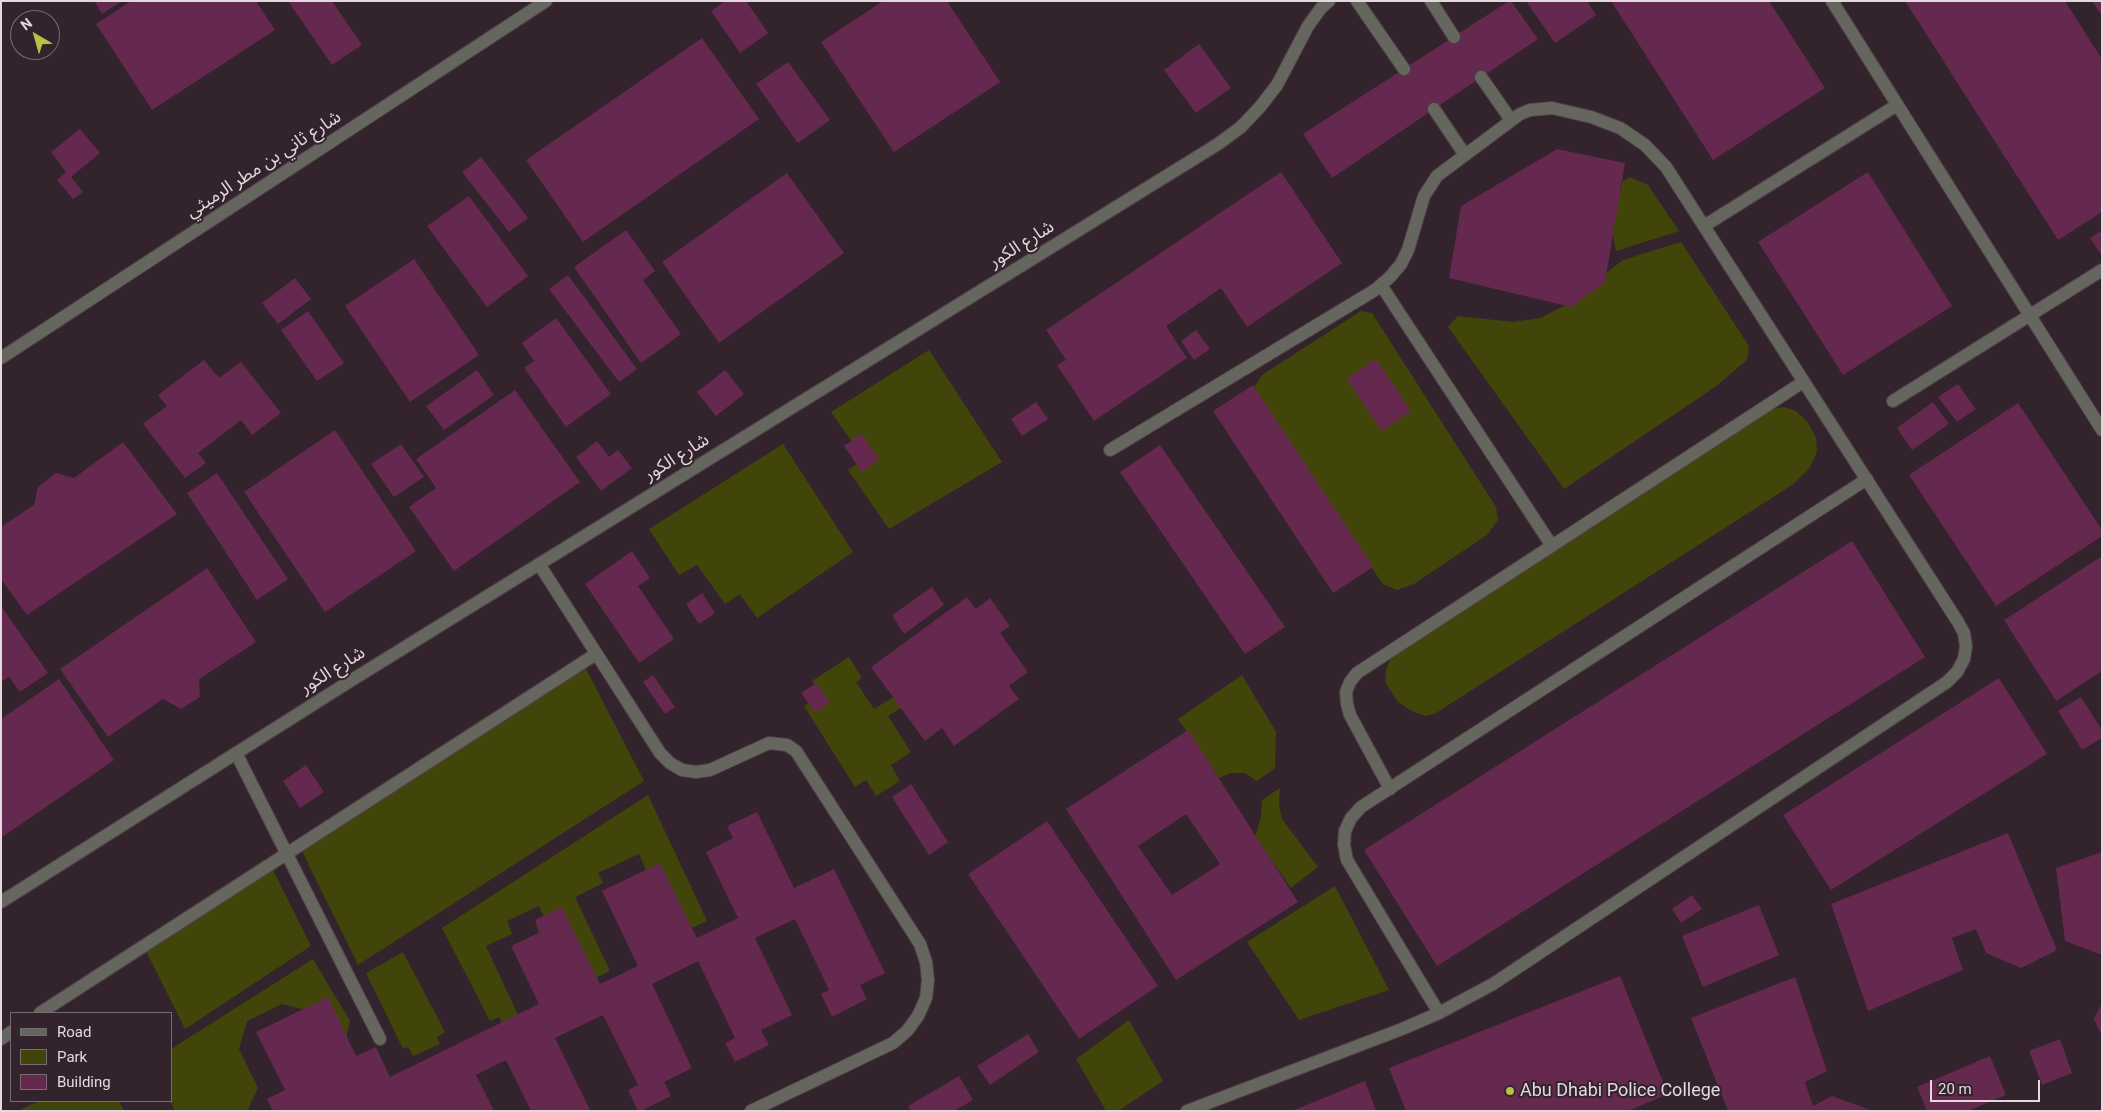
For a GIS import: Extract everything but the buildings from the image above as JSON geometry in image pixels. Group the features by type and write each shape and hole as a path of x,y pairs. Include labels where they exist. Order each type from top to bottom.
{"street":[{"name":"شارع ثاني بن مطر الرميثي","path":"1,358 546,1"},
{"name":"شارع الكور","path":"1,902 539,564 1218,144 1241,127 1260,107 1277,85 1308,26 1321,8 1329,1"},
{"path":"1357,1 1404,69"},
{"path":"1431,1 1454,37"},
{"path":"1832,1 2102,430"},
{"path":"1481,77 1512,120"},
{"path":"1704,226 1897,105"},
{"path":"1110,450 1381,286 1401,264 1408,250 1428,189 1437,176 1512,120 1530,110 1552,108 1591,117 1620,128 1645,145 1666,167 1964,633 1966,646 1964,659 1957,672 1946,682 1493,984 1439,1013 1364,1045 1187,1111"},
{"path":"1434,109 1465,155"},
{"path":"1893,401 2102,270"},
{"path":"1381,286 1552,546"},
{"path":"1390,789 1350,715 1346,692 1350,682 1357,673 1803,382"},
{"path":"1439,1013 1347,860 1344,845 1345,831 1351,818 1361,807 1867,479"},
{"path":"539,564 660,753 670,763 682,770 696,772 710,770 769,743 787,745 796,751 920,944 926,962 928,980 926,998 918,1016 908,1031 893,1043 751,1111"},
{"path":"42,1012 596,654"},
{"path":"236,753 380,1039"}],"green space":[{"path":"1630,177 1648,185 1679,231 1616,251 1613,235 1615,210 1623,181"},
{"path":"1681,242 1749,346 1747,360 1715,387 1564,489 1448,327 1458,316 1513,322 1540,318 1564,306 1623,260"},
{"path":"1361,311 1372,313 1496,507 1498,520 1487,535 1414,584 1397,590 1383,584 1256,403 1253,389 1262,375"},
{"path":"929,350 1002,462 889,529 848,470 864,459 831,412"},
{"path":"1785,407 1796,411 1807,421 1816,437 1817,452 1809,469 1792,485 1436,713 1426,716 1412,711 1398,702 1385,682 1386,670 1391,657 1771,409"},
{"path":"783,444 853,552 757,618 740,594 725,604 697,565 679,575 649,529"},
{"path":"849,657 862,678 856,682 874,709 916,683 923,694 888,716 911,752 891,765 900,781 876,796 866,780 855,787 804,706 821,695 812,681"},
{"path":"584,665 644,781 358,965 301,849"},
{"path":"1242,675 1276,732 1275,768 1257,781 1245,773 1231,773 1219,778 1178,719"},
{"path":"1280,788 1279,804 1282,819 1318,867 1291,888 1255,837 1261,817 1262,800"},
{"path":"648,795 707,921 675,936 639,854 598,873 603,883 575,897 610,971 574,988 571,1002 536,926 546,921 539,906 507,921 512,934 486,946 523,1026 507,1034 499,1017 490,1021 442,928"},
{"path":"272,868 311,946 185,1029 146,951"},
{"path":"1335,886 1389,990 1299,1020 1247,942"},
{"path":"403,952 445,1032 437,1037 440,1044 413,1056 408,1047 403,1049 366,973"},
{"path":"313,959 350,1021 344,1046 309,1011 282,1004 247,1021 239,1049 258,1088 248,1109 249,1111 175,1111 170,1102 172,1048"},
{"path":"1129,1020 1163,1081 1118,1111 1106,1111 1076,1059"},
{"path":"37,1102 120,1102 124,1111 18,1111"}],"place":[{"name":"Abu Dhabi Police College","path":"1510,1091"}]}
